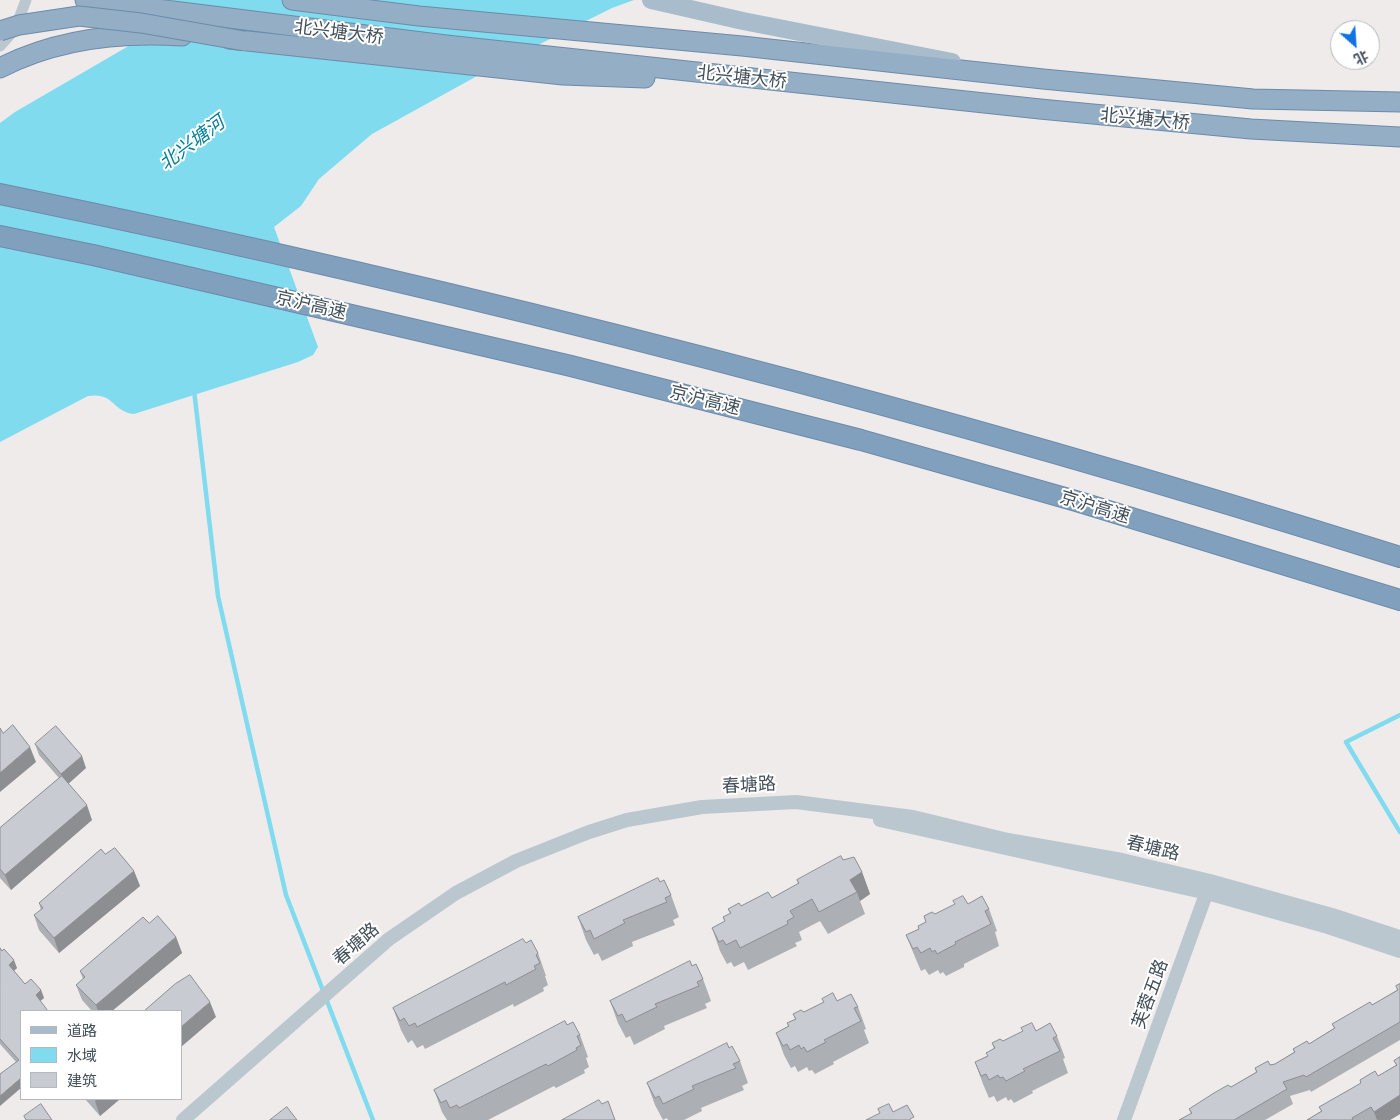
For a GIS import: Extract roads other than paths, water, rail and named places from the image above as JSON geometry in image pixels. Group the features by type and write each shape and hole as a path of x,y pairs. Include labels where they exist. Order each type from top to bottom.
{"highway":[{"name":"北兴塘大桥","path":"85,0 446,45 1040,110 1251,129 1400,137"},
{"name":"北兴塘大桥","path":"292,0 419,16 742,46 1043,80 1253,99 1400,102"},
{"path":"0,31 19,25 79,16 141,23 244,40 563,75 645,78 1040,110"},
{"path":"0,68 26,55 76,40 134,35 244,40"},
{"path":"0,194 102,215 582,326 874,401 1088,461 1400,557"},
{"name":"京沪高速","path":"0,236 93,254 571,366 860,440 1066,498 1400,600"}],"main road":[{"path":"651,0 743,21 1043,80"}],"street":[{"path":"0,46 14,29 26,0"},
{"name":"春塘路","path":"195,1120 342,985 404,937 460,899 518,868 579,843 632,826 701,814 749,809 805,809 858,816 1208,887 1332,915 1400,937"},
{"name":"春塘路","path":"1208,887 1400,951"},
{"name":"芙蓉五路","path":"1124,1120 1208,887"},
{"name":"春塘路","path":"183,1120 304,1019"}],"water":[{"name":"北兴塘河","path":"173,0 634,0 612,8 488,70 372,134 319,179 301,206 274,227 318,347 313,355 298,362 134,414 121,409 103,397 88,396 0,442 0,123 15,112 132,44"}],"waterway":[{"path":"194,390 218,596 286,895 373,1120"},
{"path":"1400,715 1346,742 1400,832"}]}
